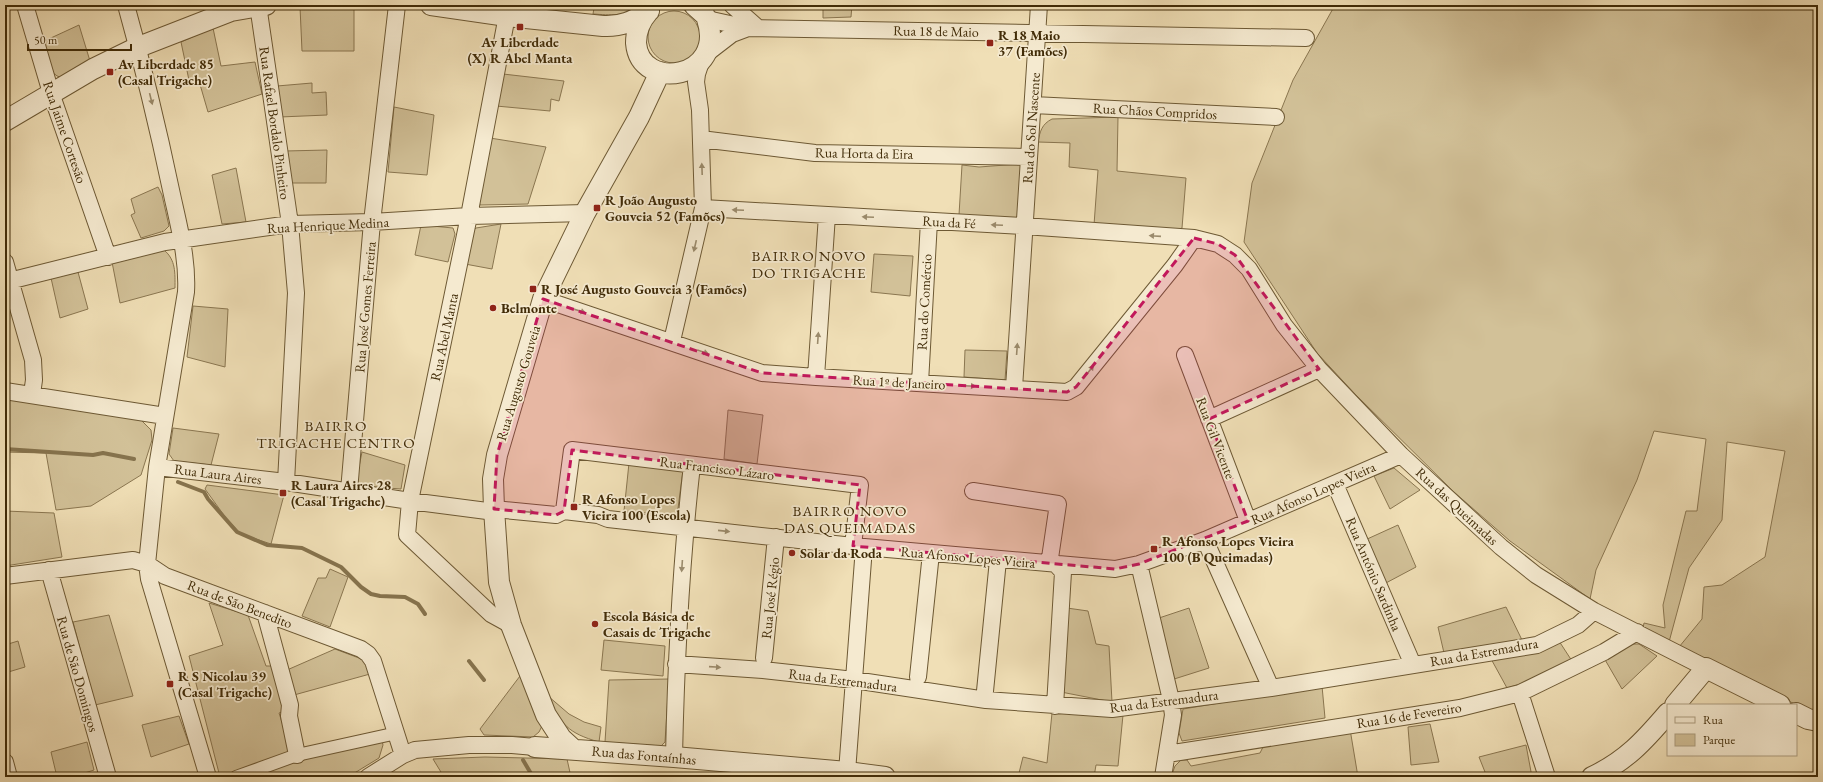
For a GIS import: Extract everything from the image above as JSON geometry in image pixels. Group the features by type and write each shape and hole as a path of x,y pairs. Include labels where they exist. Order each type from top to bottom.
{"street":[{"name":"Rua Jaime Cortesão","path":"25,5 51,93 108,258"},
{"path":"126,5 162,147 182,240 186,278 186,292 156,467 147,564 149,579 208,777"},
{"path":"5,121 51,93 136,48 224,14 261,5"},
{"name":"Rua Rafael Bordalo Pinheiro","path":"261,5 290,224 296,293 286,482"},
{"name":"Rua José Gomes Ferreira","path":"349,491 372,222 398,5"},
{"path":"431,5 508,10 613,27 627,24 653,8"},
{"path":"732,5 753,28"},
{"name":"Rua do Sol Nascente","path":"1014,388 1039,5"},
{"path":"639,55 636,36 639,26 653,8"},
{"name":"Rua Abel Manta","path":"508,10 469,216 410,501 407,535 491,614 511,625"},
{"path":"672,342 703,208 700,105 696,82 711,37 703,11"},
{"name":"Rua 18 de Maio","path":"703,11 753,28"},
{"path":"603,26 617,35 652,68 660,72 677,74 694,68 703,58"},
{"name":"Rua 18 de Maio","path":"703,58 732,34 753,28 1306,38"},
{"name":"Rua Augusto Gouveia","path":"573,749 561,738 546,715 511,625 499,582 493,479 496,455 543,299 585,213 639,117 660,72"},
{"name":"Rua Chãos Compridos","path":"1033,105 1276,117"},
{"name":"Rua Horta da Eira","path":"701,139 814,152 1029,157"},
{"name":"Rua da Fé","path":"703,208 1024,226 1194,238"},
{"name":"Rua Henrique Medina","path":"8,281 108,258 165,242 290,224 372,222 469,216 585,213"},
{"path":"816,377 827,215"},
{"name":"Rua do Comércio","path":"920,383 929,221"},
{"name":"Rua 1º de Janeiro","path":"543,299 762,373 1067,392 1076,387 1175,265 1194,238"},
{"name":"Rua das Queimadas","path":"1194,238 1218,244 1235,255 1248,269 1284,325 1319,369 1401,455 1501,547 1536,575 1594,610 1778,704"},
{"path":"5,262 8,281 33,360 34,380 32,394"},
{"name":"Rua Gil Vicente","path":"1185,355 1248,521"},
{"path":"1209,419 1319,369"},
{"path":"5,391 32,394 165,416"},
{"name":"Rua Francisco Lázaro","path":"564,510 572,450 860,485 854,680 847,772"},
{"name":"Rua Afonso Lopes Vieira","path":"494,509 556,515 564,510 598,515 608,519 858,546 998,560 1115,569 1139,564 1205,540 1401,455"},
{"path":"674,757 676,664 685,527 692,465"},
{"name":"Rua Laura Aires","path":"156,467 286,482 487,511 494,509"},
{"name":"Rua António Sardinha","path":"1335,484 1413,665"},
{"path":"973,491 1058,504 1050,558 1063,572 1055,706"},
{"name":"Rua José Régio","path":"764,658 776,537"},
{"path":"1205,540 1271,688"},
{"path":"918,677 931,553"},
{"name":"Rua de São Benedito","path":"5,576 133,560 147,564 165,576 265,613 368,654 377,670 403,755"},
{"path":"985,691 998,560"},
{"path":"1139,564 1171,700 1173,715 1163,777"},
{"name":"Rua de São Domingos","path":"49,570 108,777"},
{"name":"Rua da Estremadura","path":"676,664 763,670 854,680 986,700 1112,709 1271,688 1537,645 1578,625 1594,610"},
{"path":"265,613 290,705 289,716 297,755"},
{"name":"Rua 16 de Fevereiro","path":"1167,754 1460,708 1520,693 1550,680 1604,652 1637,632"},
{"path":"1676,704 1706,668"},
{"path":"1520,693 1547,777"},
{"path":"1592,777 1609,769 1642,744 1667,714"},
{"path":"1797,714 1808,719 1818,721"},
{"name":"Rua Augusto Gouveia","path":"535,747 545,735 547,726 546,715"},
{"path":"236,777 297,755 397,734"},
{"name":"Rua das Fontaínhas","path":"368,777 403,755 415,750 469,745 512,745 674,757 847,772 886,777"},
{"path":"5,762 9,777"}],"highlighted area":[{"path":"1194,238 1218,244 1235,255 1319,369 1209,419 1248,521 1139,564 1115,569 998,560 853,546 860,485 572,450 564,511 556,515 494,509 497,455 543,299 762,373 1067,392 1076,387"}],"green space":[{"path":"311,5 354,5 354,51 302,51 300,7"},
{"path":"640,5 630,12 612,15 593,14 594,8"},
{"path":"823,5 852,5 851,17 823,18"},
{"path":"1335,5 1818,5 1818,714 1813,713 1679,647 1702,619 1704,587 1722,585 1765,557 1785,451 1727,442 1722,520 1689,568 1669,642 1643,628 1644,623 1665,628 1663,605 1686,511 1697,511 1706,439 1654,431 1637,480 1596,570 1590,599 1510,541 1454,492 1355,394 1317,353 1244,242 1252,183 1293,80"},
{"path":"674,11 684,13 692,19 698,27 700,37 698,47 692,55 684,61 674,63 664,61 656,55 650,47 648,37 650,27 656,19 664,13"},
{"path":"79,25 90,61 62,78 53,73 50,69 40,43"},
{"path":"213,28 221,66 255,62 262,94 208,112 199,81 190,85 181,42"},
{"path":"503,74 564,81 559,101 551,99 550,111 496,106"},
{"path":"312,83 312,93 326,92 327,115 280,117 277,86"},
{"path":"394,107 434,115 427,175 388,172"},
{"path":"1118,117 1117,171 1186,178 1182,228 1177,231 1094,225 1098,170 1069,167 1070,143 1038,142 1042,128 1052,119"},
{"path":"490,138 546,147 528,204 480,205 479,201"},
{"path":"327,150 326,183 289,183 285,151"},
{"path":"1019,164 1021,167 1019,217 1015,219 959,215 962,165 979,167"},
{"path":"236,168 246,222 222,224 212,175"},
{"path":"158,187 162,195 169,226 164,231 141,238 131,215 135,213 131,199"},
{"path":"501,224 492,269 465,264 472,232 476,228"},
{"path":"421,225 453,228 455,234 448,262 415,255"},
{"path":"164,250 173,262 175,272 175,288 120,303 112,262"},
{"path":"874,254 913,256 910,296 871,292"},
{"path":"78,272 88,309 60,318 51,278"},
{"path":"193,306 228,309 225,367 187,357"},
{"path":"965,350 1007,351 1005,380 964,377"},
{"path":"5,399 141,420 151,430 152,440 141,475 91,506 56,510 46,453 5,452"},
{"path":"728,410 763,415 757,464 724,459"},
{"path":"173,428 219,434 211,465 174,461 169,454"},
{"path":"362,452 405,465 401,489 362,486 356,482"},
{"path":"629,463 683,470 677,516 624,511"},
{"path":"1394,468 1420,490 1390,509 1374,476"},
{"path":"207,485 284,495 271,544 241,534 226,518 205,489"},
{"path":"5,511 54,513 62,557 5,566"},
{"path":"1398,525 1416,567 1384,584 1365,540"},
{"path":"330,569 348,577 330,627 302,616 318,578 326,578"},
{"path":"209,603 248,615 266,666 275,666 287,710 279,713 292,753 222,777 220,777 189,656 223,645"},
{"path":"1506,607 1522,640 1444,653 1438,627"},
{"path":"1067,608 1088,611 1096,644 1109,646 1112,702 1061,692"},
{"path":"1189,608 1209,668 1171,680 1156,619"},
{"path":"109,615 133,696 95,705 73,622"},
{"path":"604,640 665,646 663,676 601,670"},
{"path":"18,641 25,667 5,673 5,645"},
{"path":"1559,641 1572,661 1540,678 1507,688 1490,657"},
{"path":"1633,644 1639,644 1657,656 1622,689 1604,658"},
{"path":"335,649 359,658 368,664 370,674 294,695 287,670"},
{"path":"520,676 542,726 539,732 533,737 484,735 480,729"},
{"path":"669,679 665,742 661,746 605,742 609,680"},
{"path":"1322,686 1325,718 1182,741 1179,733 1183,709"},
{"path":"548,696 569,714 584,722 601,727 599,742 580,735 567,726 557,714"},
{"path":"1052,713 1123,715 1118,766 1096,765 1094,777 1018,777 1023,757 1047,763"},
{"path":"179,716 189,744 151,757 142,725"},
{"path":"1430,724 1439,762 1411,765 1408,727"},
{"path":"1350,729 1358,777 1171,777 1175,766 1181,760 1187,760 1191,766 1260,753 1264,745"},
{"path":"381,736 383,745 379,758 348,777 261,777 259,769"},
{"path":"87,742 94,770 72,777 57,777 51,752"},
{"path":"1526,745 1532,777 1487,777 1479,757"},
{"path":"485,757 567,759 571,777 444,777 433,759"}],"waterway":[{"path":"5,449 93,455 103,453 134,459"},
{"path":"178,482 204,492 208,499 237,532 267,545 302,548 341,567 361,587 371,594 380,596 405,597 418,604 425,614"},
{"path":"469,661 484,680"},
{"path":"523,760 533,777"}],"place":[{"name":"Av Liberdade (X) R Abel Manta","path":"520,27"},
{"name":"R 18 Maio 37 (Famões)","path":"990,43"},
{"name":"Av Liberdade 85 (Casal Trigache)","path":"110,72"},
{"name":"R João Augusto Gouveia 52 (Famões)","path":"597,208"},
{"name":"R José Augusto Gouveia 3 (Famões)","path":"533,289"},
{"name":"Belmonte","path":"493,308"},
{"name":"R Laura Aires 28 (Casal Trigache)","path":"283,493"},
{"name":"R Afonso Lopes Vieira 100 (Escola)","path":"574,507"},
{"name":"R Afonso Lopes Vieira 100 (B Queimadas)","path":"1154,549"},
{"name":"Solar da Roda","path":"792,553"},
{"name":"Escola Básica de Casais de Trigache","path":"595,624"},
{"name":"R S Nicolau 39 (Casal Trigache)","path":"170,684"}],"district":[{"name":"BAIRRO NOVO DO TRIGACHE","path":"809,264"},
{"name":"BAIRRO TRIGACHE CENTRO","path":"336,434"},
{"name":"BAIRRO NOVO DAS QUEIMADAS","path":"850,518"}]}
